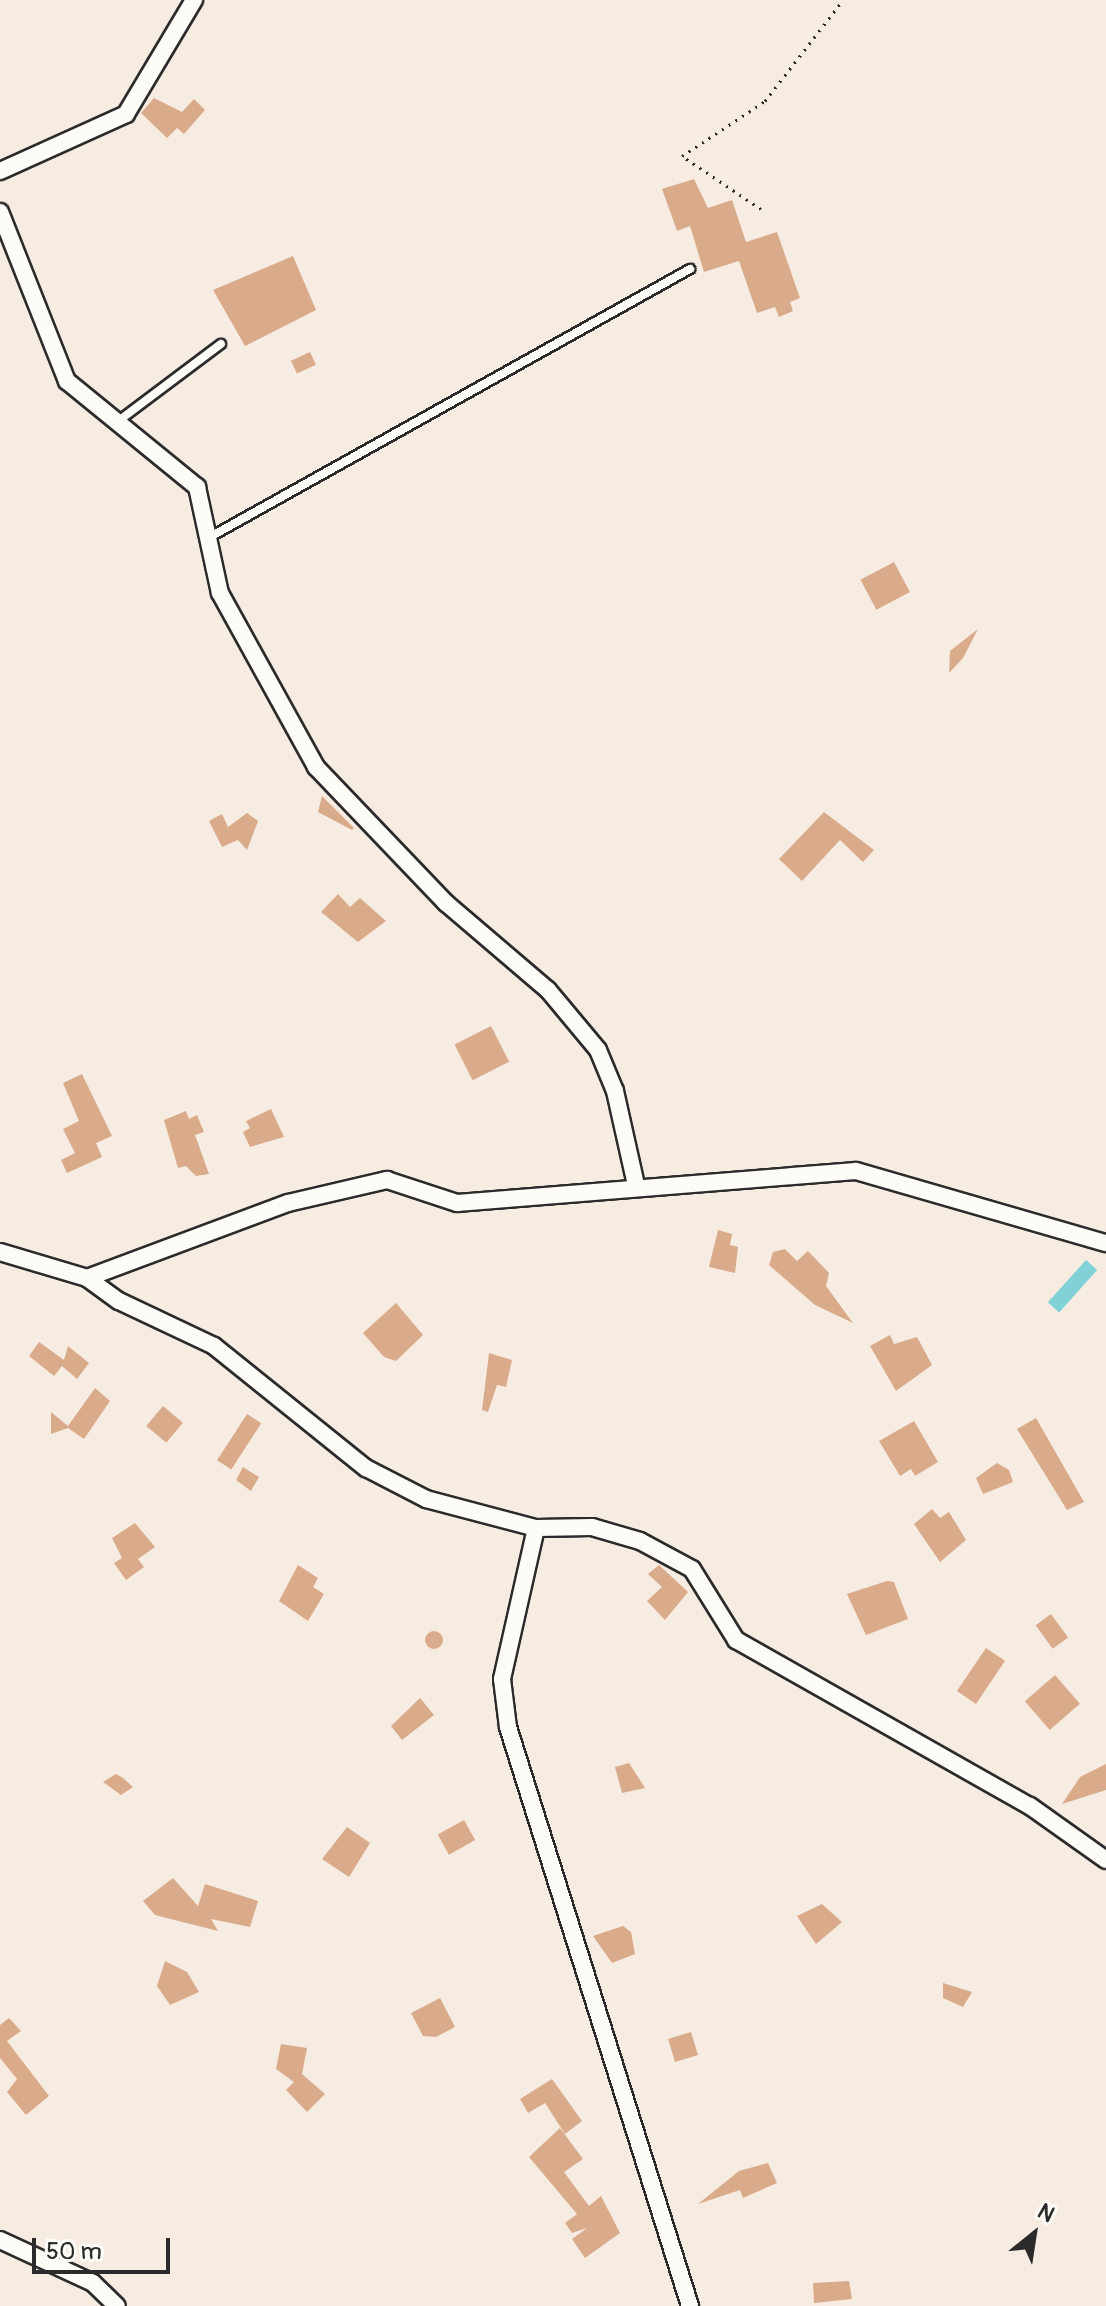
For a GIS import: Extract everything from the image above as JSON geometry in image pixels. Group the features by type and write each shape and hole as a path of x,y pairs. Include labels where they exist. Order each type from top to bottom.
{"street":[{"path":"0,171 126,114 194,0"},
{"path":"0,212 67,381 197,487 220,593 316,767 446,903 548,990 598,1050 615,1091 636,1185"},
{"path":"87,1278 288,1203 387,1180 457,1203 636,1185 856,1171 1106,1243"},
{"path":"0,1252 87,1278 119,1301 214,1346 366,1468 426,1499 536,1528 592,1527 640,1541 692,1569 736,1640 1030,1806 1106,1860"},
{"path":"536,1528 502,1679 508,1727 690,2306"},
{"path":"0,2240 93,2283 117,2306"}],"lane":[{"path":"210,537 690,269"},
{"path":"117,422 221,344"}],"path":[{"path":"761,209 682,156 765,101 843,0"}],"water":[{"path":"1086,1260 1097,1270 1059,1312 1048,1302"}],"building":[{"path":"154,98 182,112 194,99 205,110 184,134 177,128 167,138 141,113"},
{"path":"694,179 708,208 732,200 746,242 777,232 800,298 790,302 793,311 779,317 775,307 757,313 739,261 704,272 690,226 677,231 662,189"},
{"path":"293,256 316,310 245,346 213,290"},
{"path":"310,352 316,365 297,374 291,361"},
{"path":"894,562 910,592 876,610 860,580"},
{"path":"978,629 963,658 949,673 950,651"},
{"path":"322,796 354,828 352,830 318,812"},
{"path":"824,812 874,850 863,862 840,840 802,881 779,859"},
{"path":"247,813 258,821 247,850 238,840 222,847 209,821 222,814 228,827"},
{"path":"338,894 350,907 360,898 386,921 358,942 321,912"},
{"path":"491,1026 509,1062 473,1080 454,1045"},
{"path":"82,1074 112,1136 96,1143 102,1157 67,1173 61,1160 75,1153 63,1129 79,1121 63,1083"},
{"path":"271,1109 284,1137 250,1147 243,1132 250,1128 246,1121"},
{"path":"186,1111 189,1119 197,1115 204,1132 195,1135 209,1174 196,1176 186,1166 178,1168 164,1120"},
{"path":"718,1230 732,1234 730,1245 738,1247 735,1273 709,1267"},
{"path":"785,1249 797,1261 808,1251 829,1273 826,1286 853,1323 815,1305 769,1265 773,1252"},
{"path":"396,1303 423,1335 396,1361 384,1357 363,1333"},
{"path":"890,1335 894,1344 917,1337 932,1365 896,1391 870,1346"},
{"path":"39,1342 64,1360 68,1346 89,1363 77,1379 62,1366 54,1376 29,1356"},
{"path":"489,1353 512,1360 506,1387 497,1385 488,1412 482,1410"},
{"path":"95,1388 110,1401 84,1439 68,1428 51,1434 51,1412 68,1426"},
{"path":"163,1406 183,1423 166,1443 146,1426"},
{"path":"247,1414 261,1423 231,1469 217,1460"},
{"path":"1036,1418 1084,1502 1067,1510 1017,1429"},
{"path":"914,1421 938,1462 915,1476 911,1469 900,1476 879,1441"},
{"path":"997,1463 1009,1470 1013,1482 983,1494 976,1478"},
{"path":"243,1467 259,1477 251,1491 236,1480"},
{"path":"932,1509 940,1518 949,1512 966,1540 940,1562 914,1524"},
{"path":"135,1523 155,1547 138,1559 144,1567 126,1580 114,1563 122,1558 112,1538"},
{"path":"298,1565 318,1578 313,1587 324,1594 308,1621 279,1601"},
{"path":"659,1565 688,1592 665,1620 647,1601 662,1587 648,1574"},
{"path":"887,1581 894,1582 908,1619 866,1635 847,1594"},
{"path":"1051,1614 1068,1637 1053,1649 1036,1625"},
{"path":"430,1631 438,1631 443,1640 441,1647 430,1649 425,1644 425,1636"},
{"path":"986,1648 1005,1661 976,1704 957,1691"},
{"path":"1055,1675 1080,1704 1050,1730 1025,1701"},
{"path":"420,1698 434,1715 402,1740 391,1726"},
{"path":"629,1763 645,1788 622,1793 615,1767"},
{"path":"1106,1764 1106,1790 1062,1804 1080,1777"},
{"path":"116,1774 133,1787 121,1795 103,1782"},
{"path":"464,1820 475,1840 449,1855 438,1835"},
{"path":"347,1827 370,1843 349,1877 322,1859"},
{"path":"173,1878 198,1906 205,1884 258,1901 250,1927 211,1919 218,1931 155,1915 143,1901"},
{"path":"822,1904 842,1922 816,1944 797,1916"},
{"path":"623,1926 631,1932 635,1954 612,1963 593,1936"},
{"path":"165,1961 187,1972 199,1992 170,2005 157,1986"},
{"path":"943,1983 972,1992 963,2007 943,1998"},
{"path":"440,1998 455,2027 436,2037 423,2036 411,2013"},
{"path":"9,2018 21,2031 7,2041 49,2096 26,2115 7,2092 17,2079 0,2058 0,2025"},
{"path":"691,2032 698,2055 675,2062 668,2039"},
{"path":"281,2044 307,2048 302,2074 325,2094 307,2112 286,2090 294,2082 276,2069"},
{"path":"552,2079 582,2121 565,2134 545,2103 528,2113 520,2099"},
{"path":"560,2128 583,2159 564,2172 589,2206 601,2196 620,2233 585,2258 572,2239 587,2228 572,2233 565,2223 577,2214 529,2157"},
{"path":"768,2163 777,2183 743,2198 740,2190 698,2204 739,2171"},
{"path":"849,2281 852,2299 814,2303 813,2283"}]}
